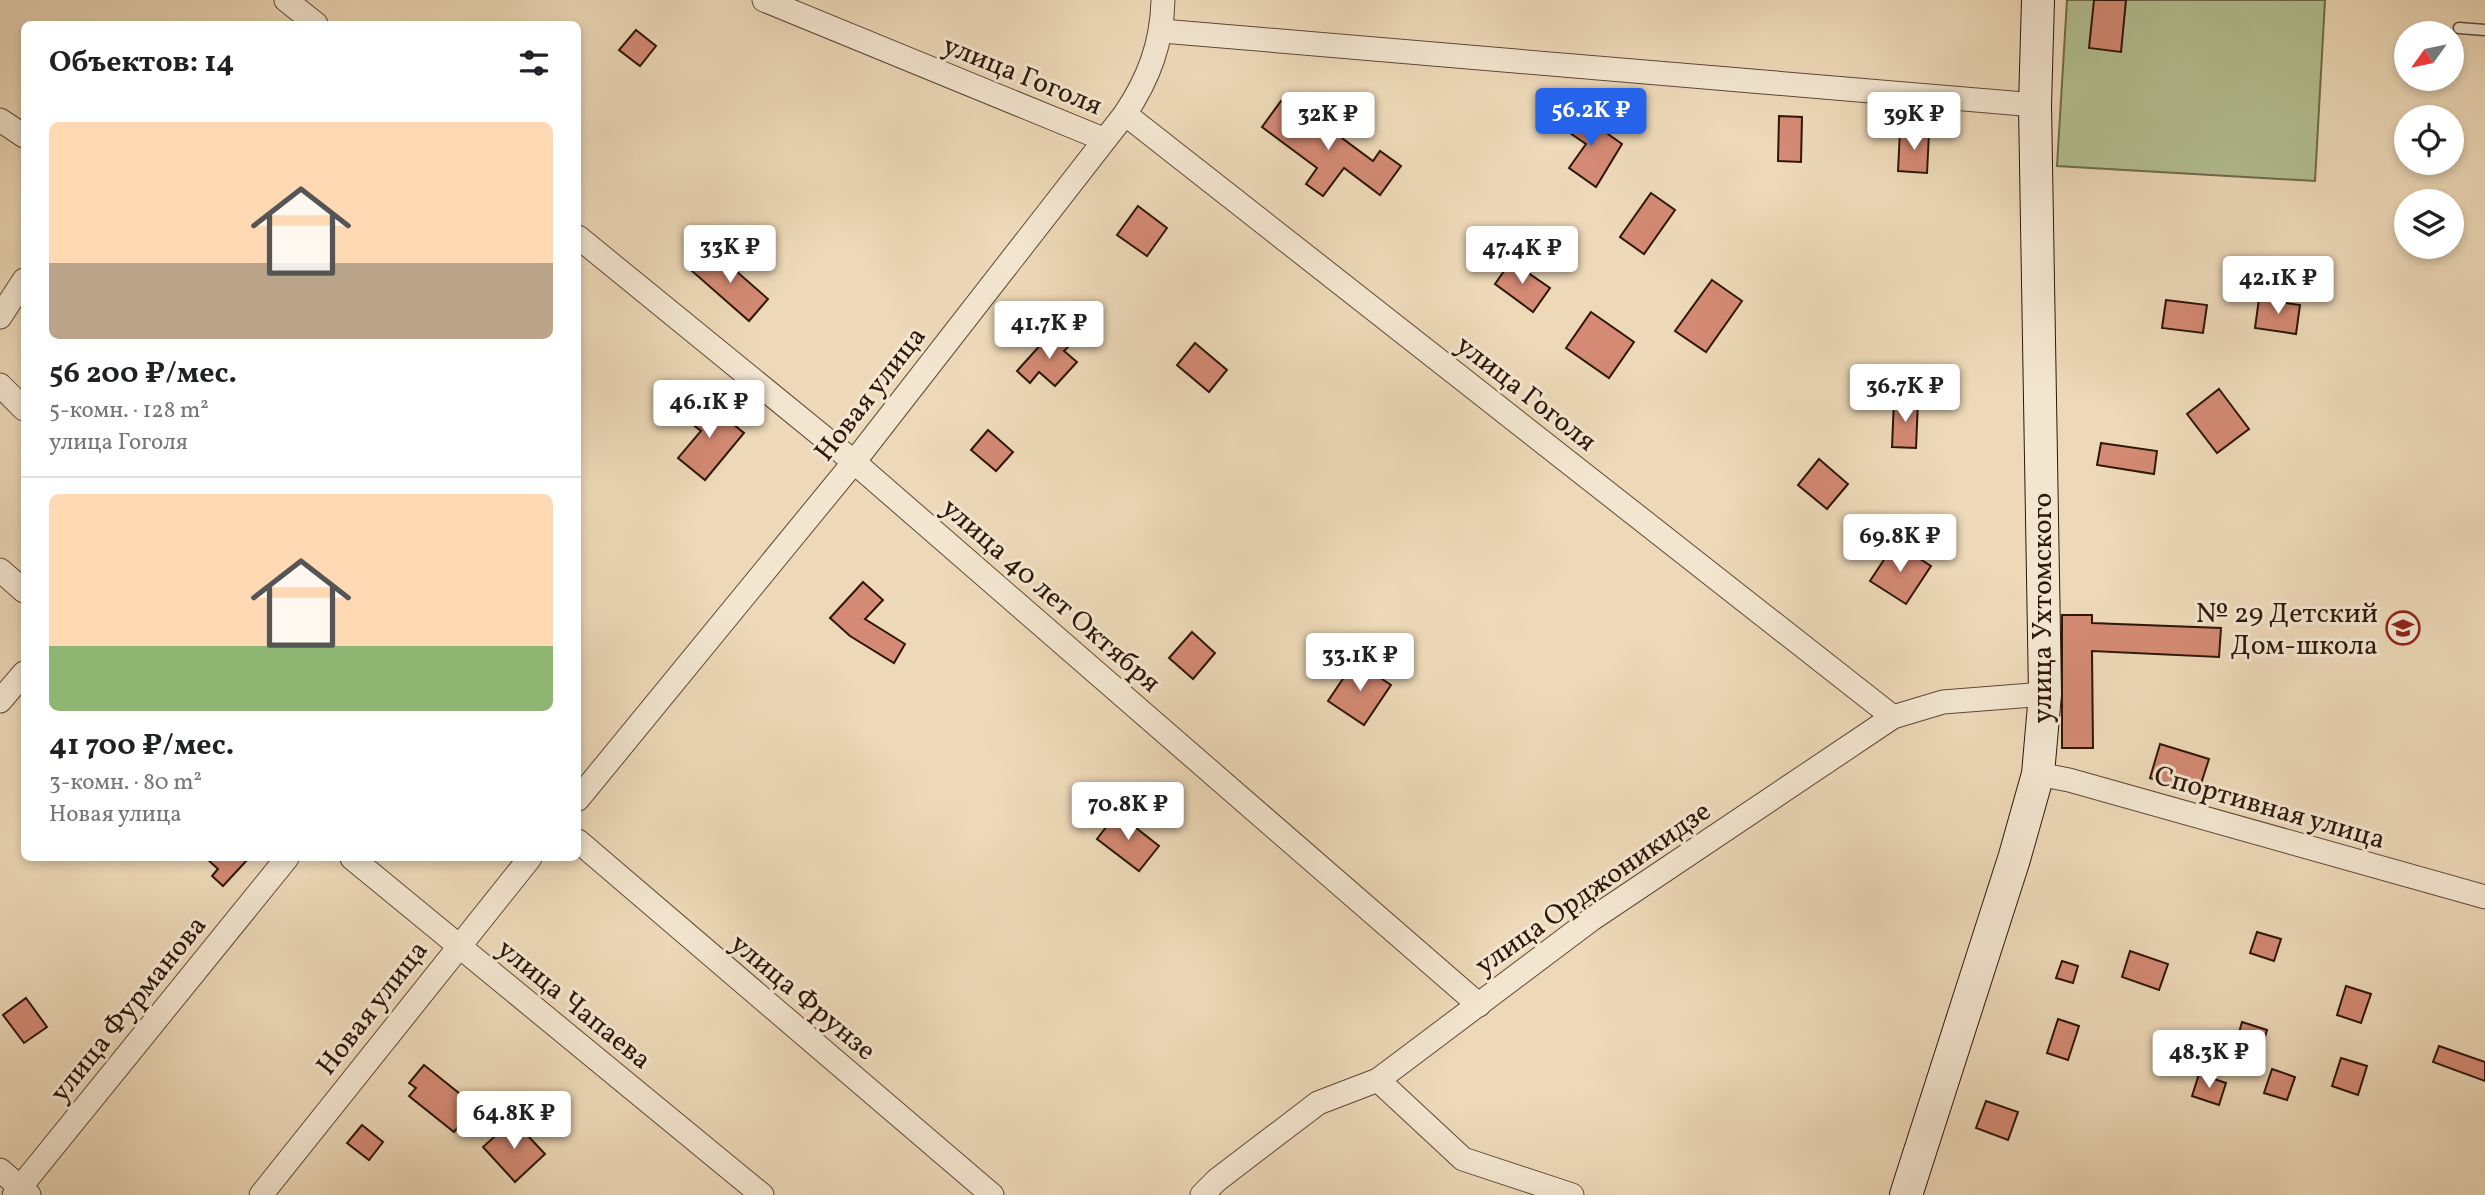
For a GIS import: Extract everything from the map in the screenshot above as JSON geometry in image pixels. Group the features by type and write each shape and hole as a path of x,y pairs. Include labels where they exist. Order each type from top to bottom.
{"main road":[{"name":"улица Ухтомского","path":"1906,1195 2014,859 2038,774 2045,694 2035,105 2038,0"}],"street":[{"path":"286,0 312,21"},
{"name":"улица Гоголя","path":"764,0 1104,139"},
{"name":"Новая улица","path":"581,795 854,462 1125,114 1149,73 1162,31 1163,0"},
{"path":"1162,31 2035,105"},
{"name":"улица Гоголя","path":"1125,114 1893,717"},
{"path":"0,120 21,134"},
{"name":"улица 40 лет Октября","path":"581,239 854,462 1479,1005"},
{"path":"0,317 21,285"},
{"path":"0,385 21,406"},
{"path":"0,570 21,588"},
{"path":"0,701 21,676"},
{"name":"улица Орджоникидзе","path":"1202,1195 1217,1180 1318,1103 1378,1080 1592,919 1893,717 1943,702 2045,694"},
{"name":"Спортивная улица","path":"2038,774 2069,780 2485,897"},
{"name":"улица Фрунзе","path":"581,844 992,1195"},
{"name":"улица Фурманова","path":"21,1193 285,861"},
{"name":"улица Чапаева","path":"356,861 762,1195"},
{"name":"Новая улица","path":"261,1195 528,861"},
{"path":"1378,1080 1463,1159 1572,1195"},
{"path":"0,1170 21,1193"}],"lane":[{"path":"2464,28 2485,30"}],"green space":[{"path":"2067,0 2325,0 2315,181 2057,166"}],"building":[{"path":"2094,0 2126,0 2121,52 2089,48"},
{"path":"636,30 656,46 640,66 619,50"},
{"path":"1281,101 1328,134 1331,130 1373,161 1380,151 1401,166 1380,195 1344,168 1323,196 1306,184 1317,168 1262,127"},
{"path":"1573,109 1622,144 1596,187 1569,168 1586,144 1561,127"},
{"path":"1779,116 1802,117 1801,162 1778,161"},
{"path":"1900,131 1929,133 1927,173 1898,171"},
{"path":"1651,193 1675,210 1644,254 1620,237"},
{"path":"1138,206 1167,228 1147,256 1117,235"},
{"path":"711,249 768,299 749,321 692,271"},
{"path":"1511,261 1550,288 1533,312 1495,284"},
{"path":"1712,280 1742,301 1706,352 1675,331"},
{"path":"2259,299 2300,305 2296,334 2255,328"},
{"path":"2166,300 2207,305 2203,333 2162,328"},
{"path":"1591,312 1634,342 1609,378 1566,348"},
{"path":"1053,331 1069,346 1064,351 1077,362 1055,386 1039,372 1030,383 1017,371"},
{"path":"1195,343 1227,370 1209,392 1177,365"},
{"path":"2219,389 2249,429 2217,453 2187,414"},
{"path":"703,400 744,433 705,480 678,458 701,431 687,420"},
{"path":"1894,400 1918,401 1916,448 1892,447"},
{"path":"988,430 1013,452 996,471 971,450"},
{"path":"2101,443 2157,451 2154,474 2097,465"},
{"path":"1819,459 1848,484 1827,509 1798,485"},
{"path":"1895,543 1931,566 1906,604 1870,581"},
{"path":"863,582 883,600 865,619 905,644 894,663 850,636 830,618"},
{"path":"2062,615 2092,615 2092,623 2221,628 2219,657 2092,651 2093,748 2062,748"},
{"path":"1192,632 1215,653 1193,679 1169,658"},
{"path":"1355,661 1391,685 1364,725 1328,701"},
{"path":"2160,744 2209,759 2198,793 2150,778"},
{"path":"1117,813 1159,846 1139,871 1097,839"},
{"path":"209,861 246,861 223,886 212,876 218,869"},
{"path":"2257,932 2281,939 2274,961 2250,953"},
{"path":"2130,951 2168,964 2159,990 2122,977"},
{"path":"2062,961 2078,966 2073,983 2056,978"},
{"path":"2346,986 2371,994 2361,1023 2337,1015"},
{"path":"26,998 47,1027 24,1043 3,1015"},
{"path":"2058,1019 2079,1026 2068,1060 2047,1053"},
{"path":"2242,1022 2267,1030 2261,1051 2236,1043"},
{"path":"2439,1046 2485,1062 2485,1081 2433,1062"},
{"path":"2341,1058 2367,1066 2358,1095 2332,1086"},
{"path":"424,1065 475,1106 454,1132 409,1096 416,1088 409,1083"},
{"path":"2272,1069 2295,1077 2287,1100 2264,1093"},
{"path":"2199,1074 2226,1083 2219,1105 2192,1096"},
{"path":"1986,1101 2018,1112 2008,1140 1976,1128"},
{"path":"513,1120 545,1154 515,1182 483,1147"},
{"path":"362,1125 383,1142 369,1160 347,1143"}],"place":[{"name":"№ 29 Детский Дом-школа","path":"2403,628"}]}
